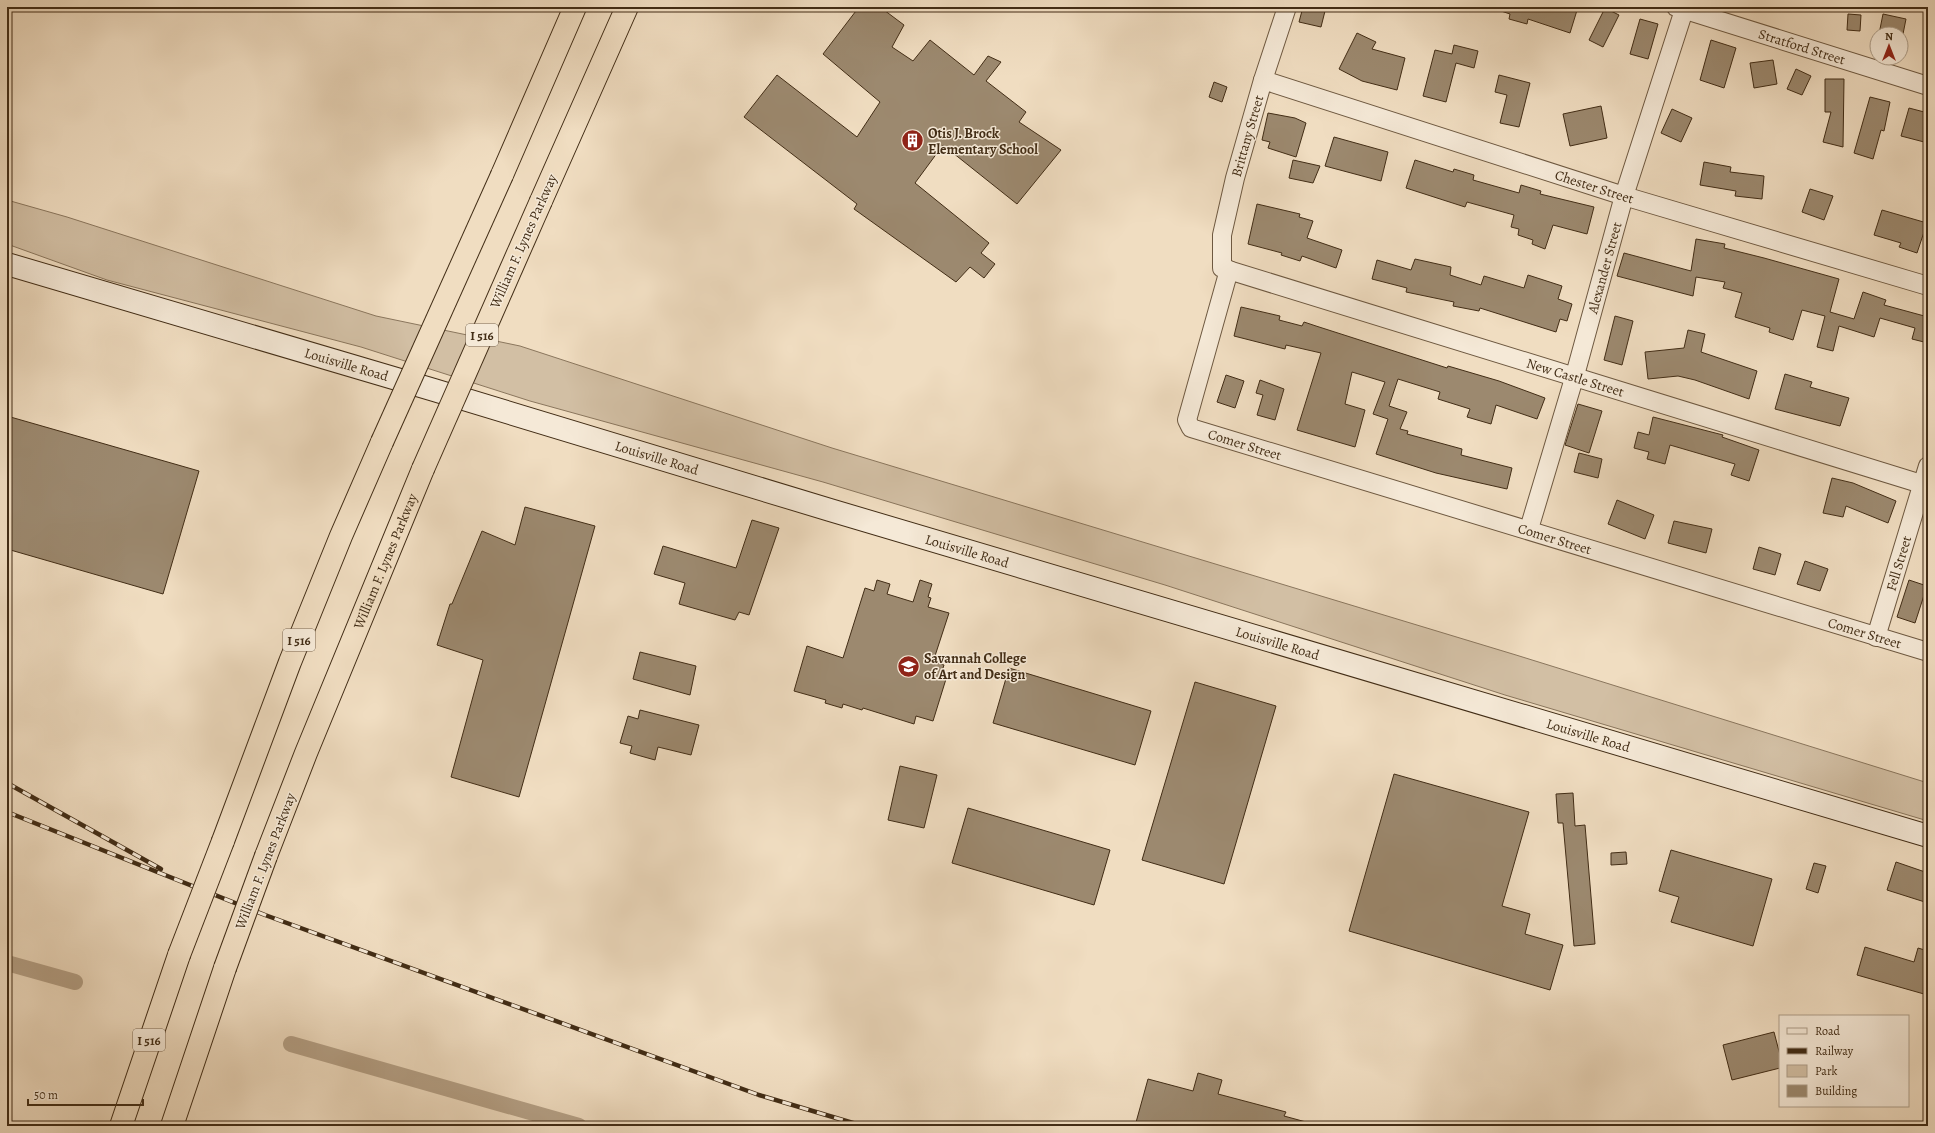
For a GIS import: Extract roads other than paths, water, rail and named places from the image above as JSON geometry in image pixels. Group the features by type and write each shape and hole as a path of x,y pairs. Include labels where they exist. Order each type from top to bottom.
{"highway":[{"name":"I 516","path":"121,1126 179,955 224,841 290,662 341,536 502,175 575,7"},
{"name":"William F. Lynes Parkway","path":"172,1126 225,968 266,856 312,739 423,469 540,201 627,7"}],"main road":[{"name":"Louisville Road","path":"7,264 1928,836"}],"street":[{"name":"Brittany Street","path":"1187,420 1226,269 1222,235 1235,178 1263,80 1287,7"},
{"name":"Stratford Street","path":"1682,8 1928,86"},
{"name":"Alexander Street","path":"1529,529 1575,376 1624,196 1682,8"},
{"name":"Chester Street","path":"1263,80 1624,196 1928,286"},
{"name":"New Castle Street","path":"1226,269 1925,485"},
{"name":"Comer Street","path":"1187,420 1191,428 1529,529 1928,652"},
{"name":"Fell Street","path":"1876,637 1925,485 1928,466"}],"waterway":[{"path":"7,963 75,982"},
{"path":"291,1044 579,1126"}],"railway":[{"path":"7,783 161,869"},
{"path":"7,812 265,915 759,1095 863,1126"}],"place":[{"name":"Otis J. Brock Elementary School","path":"912,141"},
{"name":"Savannah College of Art and Design","path":"908,666"}]}
